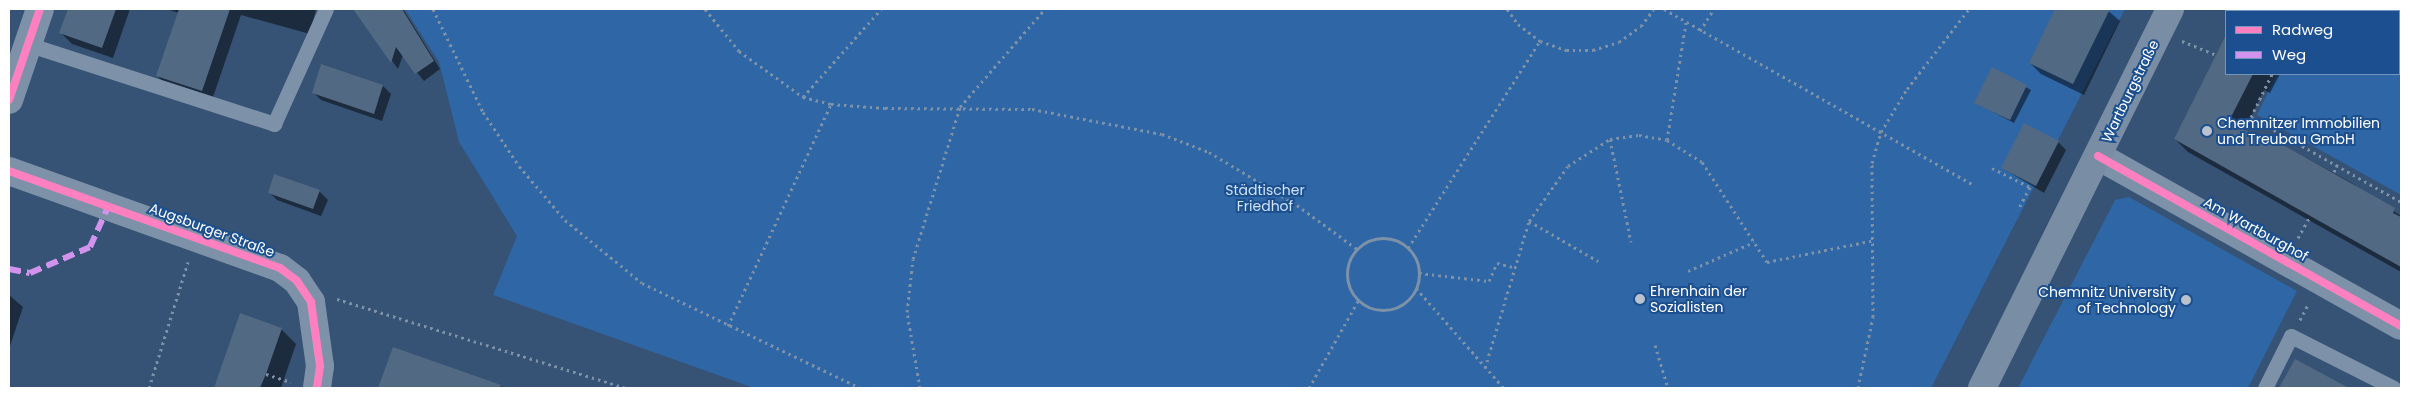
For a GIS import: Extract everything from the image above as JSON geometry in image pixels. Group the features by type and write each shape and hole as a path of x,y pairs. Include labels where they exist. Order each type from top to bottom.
{"main road":[{"name":"Wartburgstraße","path":"1982,388 2164,20"}],"street":[{"path":"9,100 40,9"},
{"name":"Am Wartburghof","path":"2098,156 2401,326"},
{"name":"Augsburger Straße","path":"9,171 196,236 280,268 297,281 311,302 320,366 317,388"}],"lane":[{"path":"27,44 274,124 326,9"},
{"path":"2266,388 2291,336 2394,388"}],"path":[{"path":"433,9 483,112 519,166 565,220 642,283 860,388"},
{"path":"705,9 739,51 803,97 831,104 1032,109 1162,134 1209,152 1296,205 1357,249"},
{"path":"803,97 881,9"},
{"path":"920,388 907,312 913,258 960,107 1045,9"},
{"path":"1507,9 1518,24 1540,41 1566,50 1593,50 1619,42 1641,26 1654,9"},
{"path":"1664,9 1972,184"},
{"path":"1700,31 1714,9"},
{"path":"1858,388 1873,317 1875,240 1872,163 1881,132 1906,89 1969,9"},
{"path":"2164,20 2216,55"},
{"path":"1667,140 1686,23"},
{"path":"1408,248 1540,41"},
{"path":"2272,75 2251,117 2401,202"},
{"path":"728,326 831,104"},
{"path":"1484,368 1513,267 1529,221 1568,166 1610,138 1639,135 1667,140 1702,162 1767,262 1875,240"},
{"path":"1610,138 1631,242"},
{"path":"2334,172 2337,165"},
{"path":"1992,168 2018,178 2030,187 2018,210"},
{"path":"1529,221 1598,261"},
{"path":"149,388 196,236"},
{"path":"1388,238 1408,248 1419,273 1416,288 1401,305 1390,309 1374,308 1358,301 1347,270 1357,249 1388,238"},
{"path":"1688,271 1754,242"},
{"path":"1419,273 1489,281 1497,264 1513,267"},
{"path":"1416,288 1484,368 1504,388"},
{"path":"311,302 327,296 627,388"},
{"path":"1310,388 1358,301"},
{"path":"1655,345 1668,388"}],"green space":[{"name":"Städtischer Friedhof","path":"405,9 2125,9 1931,388 754,388 493,295 517,236 459,142 439,62"},
{"path":"2309,9 2401,9 2401,195 2257,115 2277,75 2400,75 2400,10"},
{"name":"Chemnitz University of Technology","path":"2129,197 2297,291 2248,388 2018,388 2115,200"}],"building":[{"path":"68,9 116,9 102,48 59,33"},
{"path":"179,9 230,9 202,91 156,76"},
{"path":"353,9 402,9 434,61 415,74 396,47 391,63"},
{"path":"2055,9 2110,9 2073,84 2029,63"},
{"path":"2225,37 2225,75 2252,75 2229,121 2266,142 2269,137 2395,208 2393,213 2401,217 2401,267 2174,139"},
{"path":"321,64 383,85 374,114 312,93"},
{"path":"1992,67 2027,85 2010,120 1974,103"},
{"path":"2024,123 2059,141 2036,186 2001,168"},
{"path":"274,174 320,190 313,209 268,193"},
{"path":"240,313 282,328 260,388 214,388"},
{"path":"393,347 501,385 500,388 378,388"},
{"path":"2295,359 2349,388 2279,388"}],"marked path":[{"path":"9,269 30,273 90,247 108,207"}],"cycle path":[{"path":"9,100 40,9"},
{"path":"2098,156 2401,326"},
{"path":"9,171 280,268 297,281 311,302 320,366 317,388"}],"place":[{"name":"Chemnitzer Immobilien und Treubau GmbH","path":"2207,131"},
{"name":"Ehrenhain der Sozialisten","path":"1640,299"},
{"name":"Chemnitz University of Technology","path":"2186,300"}]}
